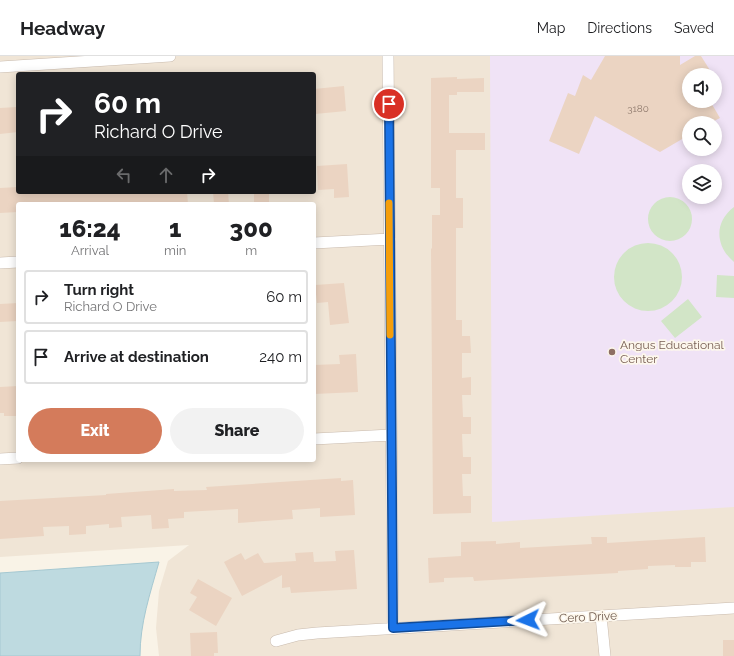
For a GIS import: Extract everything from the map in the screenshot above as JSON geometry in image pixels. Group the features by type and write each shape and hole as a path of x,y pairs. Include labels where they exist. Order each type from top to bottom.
{"street":[{"path":"0,67 170,56"},
{"path":"388,56 393,628"},
{"path":"316,243 390,239"},
{"path":"0,263 16,262"},
{"path":"316,439 391,435"},
{"path":"0,459 16,458"},
{"name":"Cero Drive","path":"276,641 298,635 317,633 734,608"},
{"path":"601,616 605,656"}],"shaded area":[{"path":"0,56 734,56 734,656 159,656 156,628 159,591 168,561 189,545 0,557"},
{"name":"Angus Educational Center","path":"490,56 734,56 734,507 492,522"}],"green space":[{"path":"670,197 682,201 682,204 685,204 688,207 692,219 688,231 682,237 670,241 658,237 652,231 648,219 652,207 658,201"},
{"path":"734,207 734,262 723,249 719,234 723,220 727,213"},
{"path":"641,243 655,243 667,248 677,258 682,270 682,284 677,296 667,306 655,311 641,311 629,306 619,296 614,284 614,270 619,258 629,248"},
{"path":"717,275 734,276 734,298 716,297"},
{"path":"688,299 702,317 675,338 661,321"}],"water":[{"path":"159,562 144,620 140,644 140,656 0,656 0,573"}],"building":[{"path":"605,56 680,56 680,65 695,56 701,56 709,68 682,68 682,108 714,108 719,116 682,116 682,139 660,152 595,116 579,154 549,141 568,93 575,96 583,75 591,80"},
{"path":"457,77 457,79 484,78 484,92 457,92 457,95 449,95 449,133 485,133 485,150 456,150 456,198 463,198 463,228 456,228 456,320 462,320 462,336 470,336 471,353 462,353 462,378 471,377 471,395 462,395 463,417 471,417 471,434 462,434 463,457 471,457 471,474 462,474 463,496 471,496 471,513 433,514 431,249 432,215 440,215 440,188 431,188 431,78"},
{"path":"344,86 346,111 316,114 316,89"},
{"path":"16,107 16,132 0,134 0,108"},
{"path":"347,164 349,197 334,198 334,189 318,190 317,166"},
{"path":"16,187 16,194 187,194 188,202 16,202 16,212 0,213 0,188"},
{"path":"213,194 228,194 229,202 214,202"},
{"path":"254,194 269,194 269,202 254,202"},
{"path":"344,283 349,323 330,325 328,302 317,303 316,285"},
{"path":"16,303 16,321 0,322 0,304"},
{"path":"356,354 358,392 316,394 316,365 340,364 339,355"},
{"path":"16,386 16,416 4,416 4,413 0,413 0,387"},
{"path":"341,478 341,481 353,480 355,515 320,517 320,508 292,510 293,519 238,523 238,509 184,512 184,518 168,519 169,528 152,529 151,515 121,517 122,527 109,528 109,524 86,526 86,534 69,535 69,526 43,527 44,536 0,539 0,501 106,495 174,489 174,491 207,490 206,487"},
{"path":"591,537 607,537 607,543 705,537 706,562 691,562 691,567 675,567 675,565 648,566 648,569 618,571 618,573 474,581 473,577 444,578 444,582 429,583 428,558 461,556 461,542 496,541 496,544 520,542 520,548 592,544"},
{"path":"354,550 357,589 291,593 290,587 282,588 282,575 242,596 224,562 241,553 245,560 258,553 264,563 296,561 295,553 313,552 314,562 336,561 335,551"},
{"path":"198,579 232,598 216,626 189,610 197,597 190,593"},
{"path":"217,632 218,653 214,653 214,656 191,656 190,633"},
{"path":"723,640 734,640 734,656 723,656"}],"slow traffic":[{"path":"389,203 390,335"}],"place":[{"name":"Angus Educational Center","path":"612,352"}],"route":[{"path":"389,104 393,628 528,620"}]}
